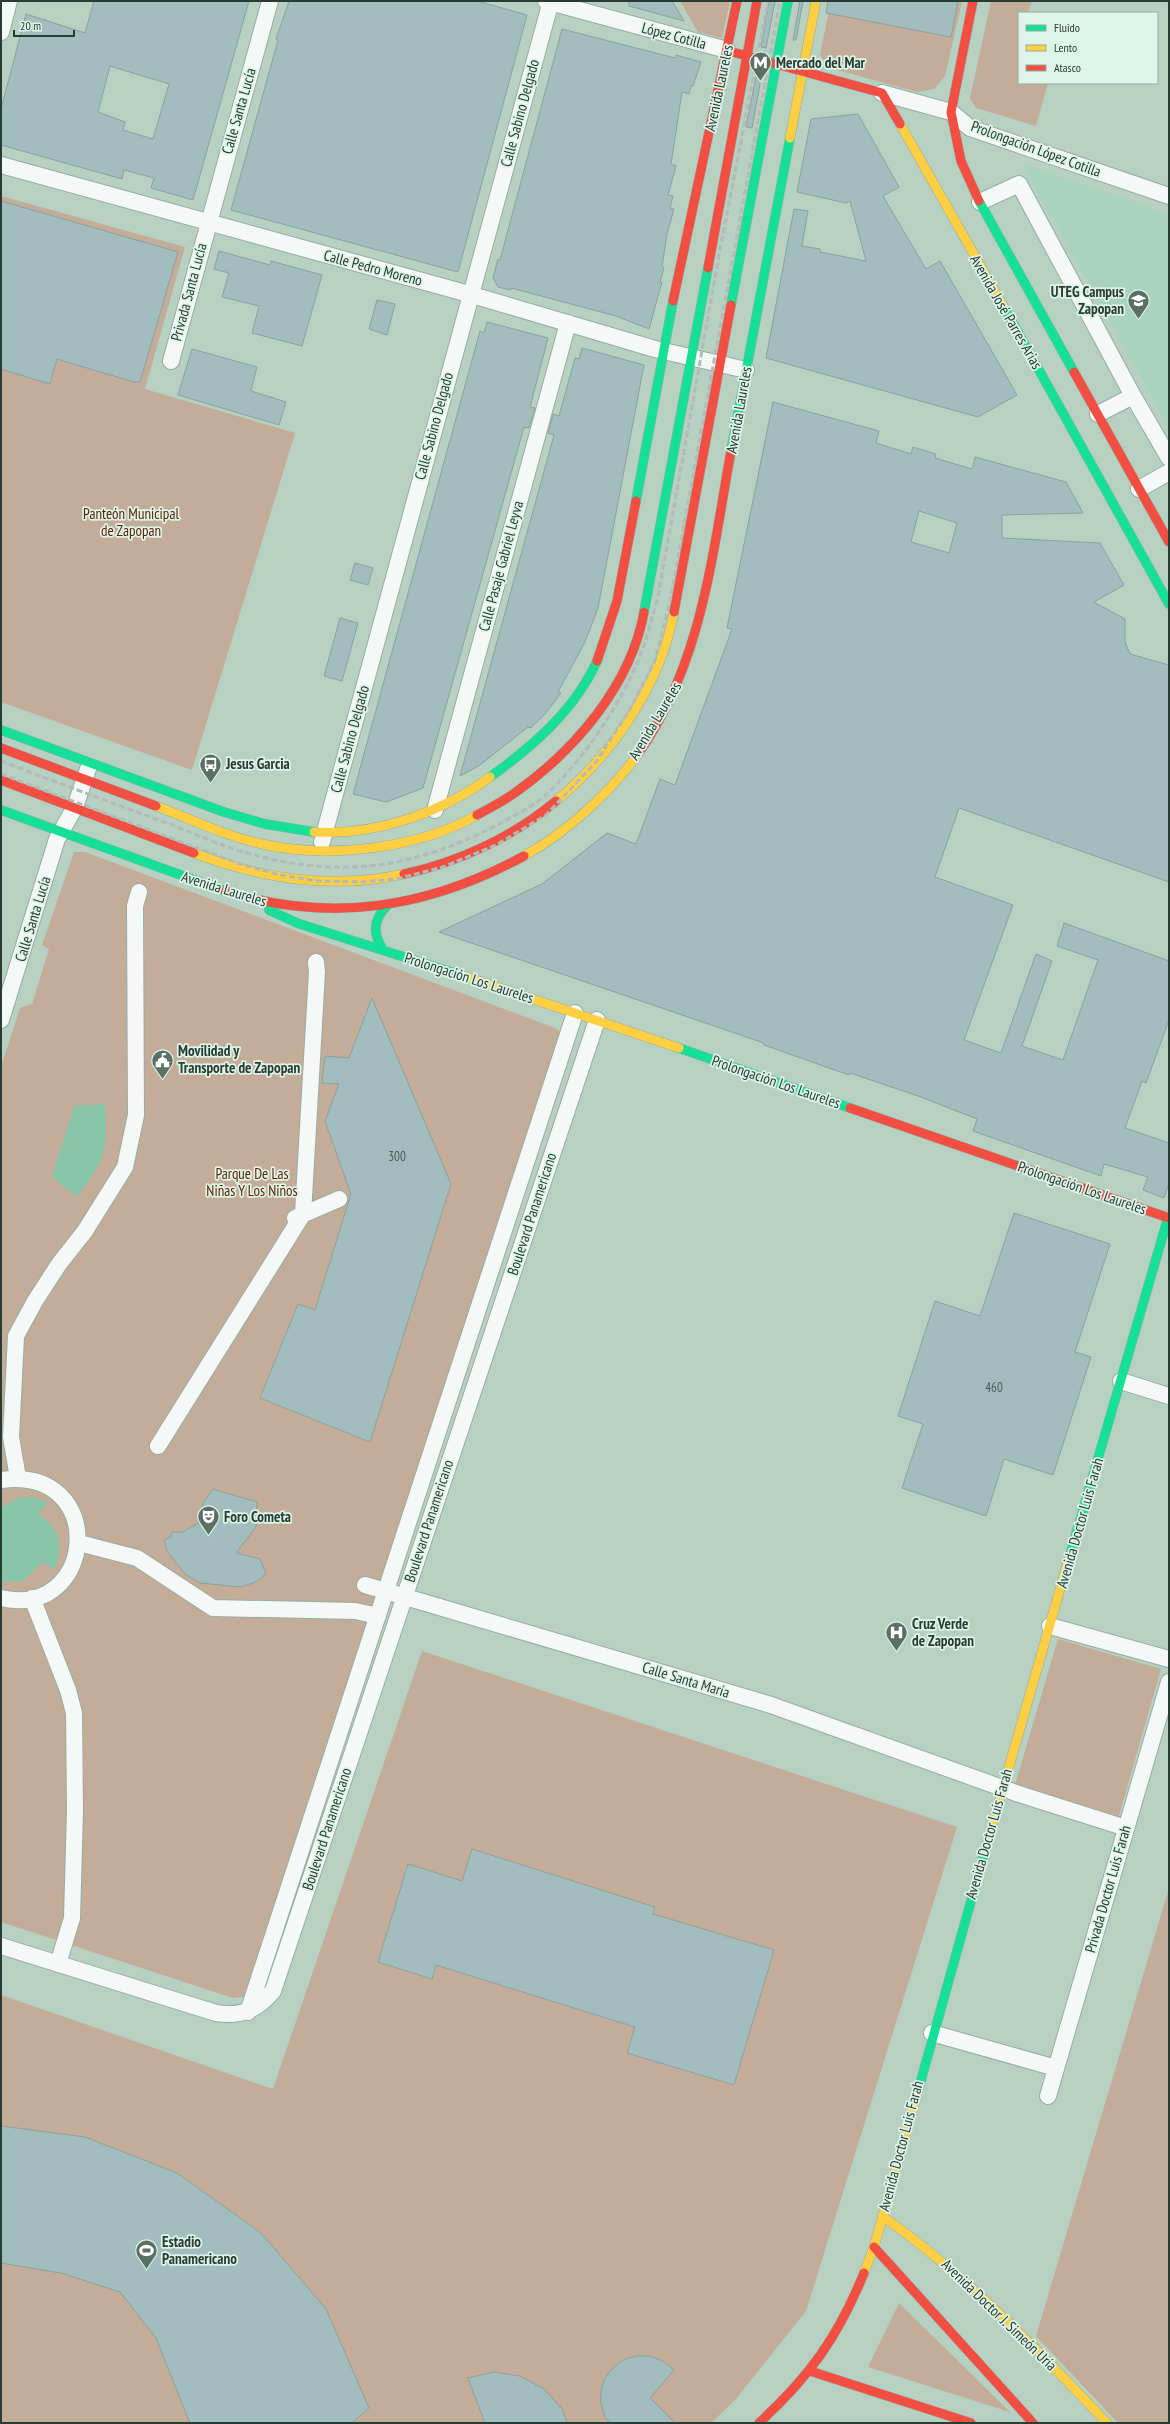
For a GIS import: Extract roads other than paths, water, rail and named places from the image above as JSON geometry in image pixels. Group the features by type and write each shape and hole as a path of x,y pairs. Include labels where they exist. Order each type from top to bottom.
{"main road":[{"name":"Avenida Laureles","path":"1,730 232,815 294,830 324,833 384,825 435,810 500,771 535,743 558,718 593,668 616,610 663,350 737,1"},
{"name":"Avenida Laureles","path":"1,748 250,841 298,850 320,851 358,850 413,840 441,832 494,807 537,778 559,758 601,708 618,682 643,617 757,1"},
{"name":"Avenida Laureles","path":"1,810 68,815 226,865 281,878 333,882 386,879 439,866 503,837 534,818 573,785 597,762 618,736 653,676 673,618 775,64 788,1"},
{"name":"Avenida Laureles","path":"1,780 68,815 246,899 305,908 356,908 388,905 448,892 516,861 549,840 592,805 640,752 677,688 699,624 816,1"},
{"name":"Avenida José Parres Arias","path":"973,1 951,112 961,161 980,202 1169,542"},
{"name":"López Cotilla","path":"727,50 802,71"},
{"path":"802,71 882,93"},
{"name":"Avenida José Parres Arias","path":"882,93 1088,455 1169,604"},
{"name":"Prolongación Los Laureles","path":"246,899 297,923 382,948 597,1020 1169,1218"},
{"path":"382,948 375,936 375,922 378,915 388,905"},
{"name":"Avenida Doctor Luis Farah","path":"759,2423 810,2371 832,2341 846,2314 874,2247 932,2034 1169,1218"},
{"name":"Avenida Doctor J. Simeón Uría","path":"882,2216 915,2238 948,2265 1017,2328 1107,2423"},
{"path":"874,2247 1033,2423"},
{"path":"810,2371 971,2423"}],"street":[{"path":"1,32 9,1"},
{"name":"Calle Santa Lucía","path":"208,222 270,1"},
{"name":"López Cotilla","path":"549,1 727,50"},
{"name":"Calle Sabino Delgado","path":"320,851 549,1"},
{"name":"Prolongación López Cotilla","path":"882,93 951,112 970,128 1169,196"},
{"name":"Calle Pedro Moreno","path":"1,165 470,294 663,350 746,370"},
{"path":"980,202 1019,184 1133,396 1169,458"},
{"name":"Privada Santa Lucía","path":"171,362 208,222"},
{"name":"Calle Pasaje Gabriel Leyva","path":"435,810 568,323"},
{"path":"1098,414 1133,396"},
{"path":"1139,489 1169,472"},
{"name":"Calle Santa Lucía","path":"1,1020 57,839 68,815 81,778 90,763"},
{"path":"18,1478 11,1437 16,1336 35,1301 59,1264 85,1230 125,1168 136,1115 135,906 139,892"},
{"path":"158,1446 296,1217 317,972 316,962"},
{"name":"Boulevard Panamericano","path":"248,2012 575,1013"},
{"name":"Boulevard Panamericano","path":"1,1946 216,2013 228,2015 248,2012 261,2004 273,1991 597,1020"},
{"path":"296,1217 339,1199"},
{"path":"1121,1381 1169,1396"},
{"path":"1,1480 18,1478 43,1483 64,1499 74,1516 78,1529 79,1543 76,1557 64,1579 46,1594 32,1598 10,1600 1,1598"},
{"path":"79,1543 137,1558 213,1608 355,1610 378,1616"},
{"name":"Calle Santa María","path":"365,1585 771,1705 1019,1794 1126,1828"},
{"path":"32,1598 68,1690 74,1713 76,1810 72,1918 58,1964"},
{"path":"1050,1626 1169,1659"},
{"name":"Privada Doctor Luis Farah","path":"1048,2096 1169,1682"},
{"path":"932,2034 1056,2068"}],"railway":[{"path":"1,761 231,848 284,862 316,866 347,867 377,865 407,860 437,851 467,840 497,825 533,805 551,790 578,760 602,728 613,710 632,674 642,650 657,602 720,250 768,1"},
{"path":"1,774 240,864 280,875 317,881 361,882 396,879 443,867 496,845 546,815 596,762 629,711 655,661 670,601 780,1"}],"place":[{"name":"Mercado del Mar","path":"760,82"},
{"name":"UTEG Campus Zapopan","path":"1139,320"},
{"name":"Jesus Garcia","path":"210,784"},
{"name":"Movilidad y Transporte de Zapopan","path":"162,1080"},
{"name":"Foro Cometa","path":"209,1536"},
{"name":"Cruz Verde de Zapopan","path":"897,1652"},
{"name":"Estadio Panamericano","path":"147,2270"}],"park label":[{"name":"Panteón Municipal de Zapopan","path":"131,522"},
{"name":"Parque De Las Niñas Y Los Niños","path":"252,1182"}]}
